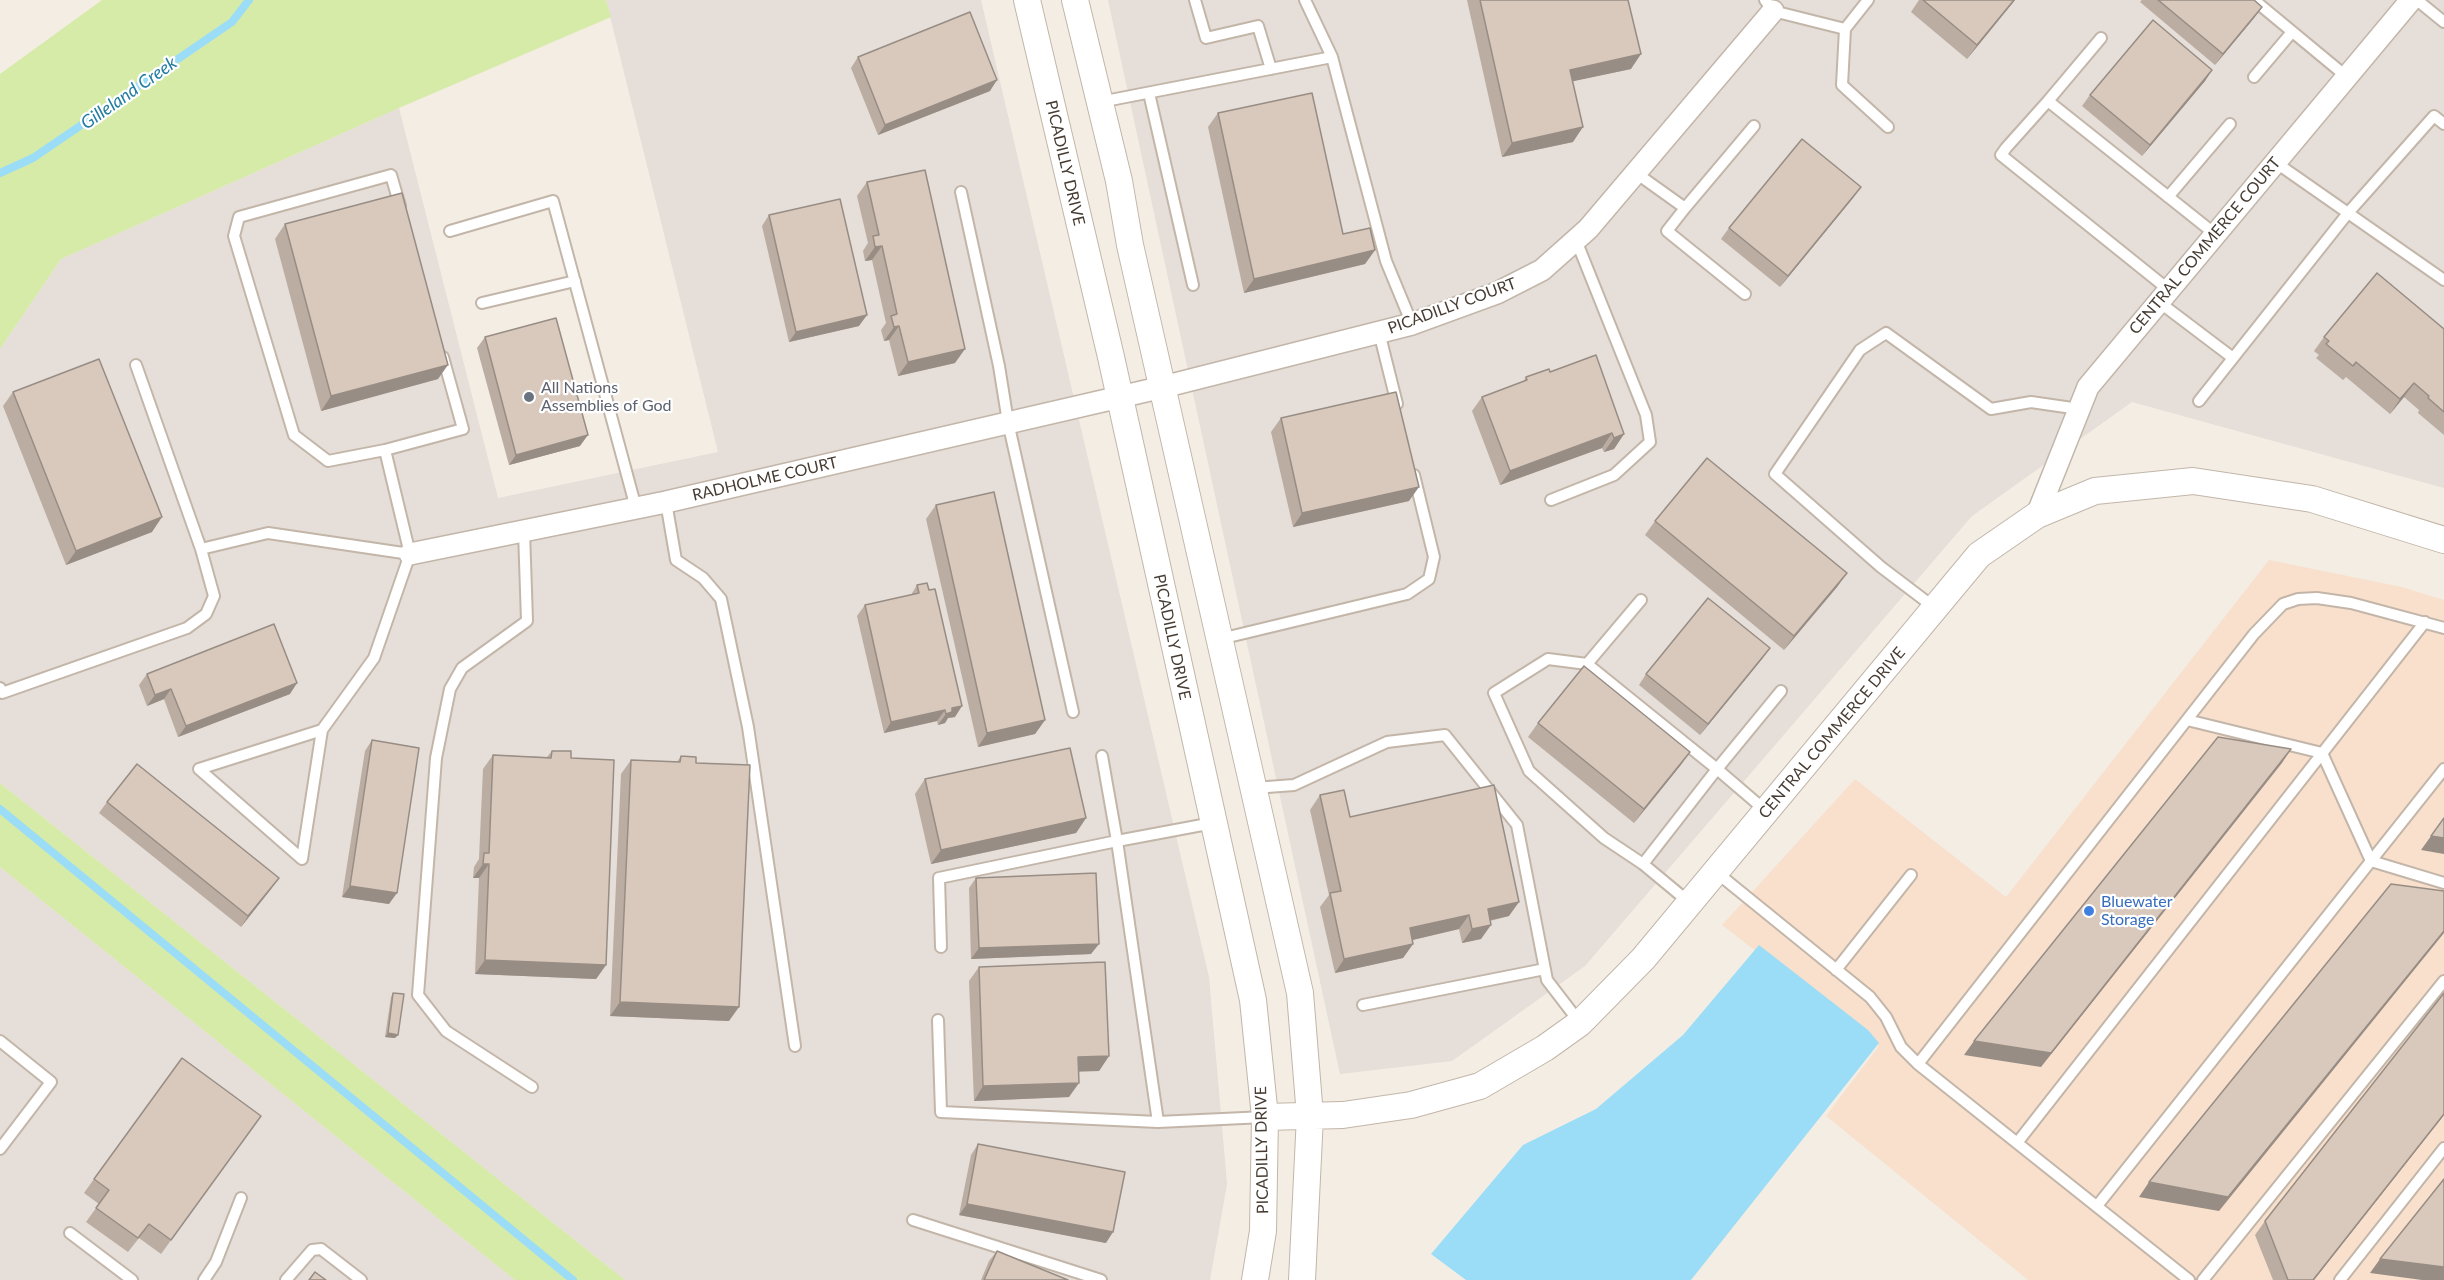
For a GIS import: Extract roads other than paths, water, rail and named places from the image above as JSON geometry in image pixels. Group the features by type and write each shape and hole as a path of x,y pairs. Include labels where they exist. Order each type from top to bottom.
{"street":[{"name":"PICADILLY DRIVE","path":"1027,0 1119,396 1252,1000 1265,1117 1263,1230 1256,1280"},
{"path":"1075,0 1119,181 1130,245 1300,993 1310,1116 1302,1280"},
{"name":"CENTRAL COMMERCE COURT","path":"2037,515 2088,387 2411,0"},
{"name":"PICADILLY COURT","path":"1119,396 1412,324 1497,292 1542,270 1588,229 1636,173 1769,6"},
{"name":"RADHOLME COURT","path":"410,554 666,502 1119,396"},
{"name":"CENTRAL COMMERCE DRIVE","path":"1265,1117 1343,1115 1411,1105 1480,1086 1545,1048 1580,1023 1643,959 1979,555 2037,515 2095,490 2193,481 2312,499 2444,540"}],"lane":[{"path":"1195,0 1206,38 1258,26 1271,69"},
{"path":"1305,0 1332,57 1386,261 1412,324"},
{"path":"1868,0 1845,29 1842,85 1888,127"},
{"path":"2254,0 2347,77"},
{"path":"2416,0 2444,22"},
{"path":"1769,6 1845,29"},
{"path":"2254,77 2292,32"},
{"path":"2101,38 2001,155 2233,358"},
{"path":"1100,102 1332,57"},
{"path":"1149,93 1193,285"},
{"path":"2048,101 2215,234"},
{"path":"2199,400 2348,213 2434,116 2444,124"},
{"path":"2168,197 2230,124"},
{"path":"1745,294 1667,231 1754,126"},
{"path":"2275,162 2444,280"},
{"path":"1636,173 1685,208"},
{"path":"404,221 391,175 239,217 234,236 294,435 328,461 385,450 463,429 440,348"},
{"path":"961,192 999,366 1008,422 1072,712"},
{"path":"450,231 553,201 636,508"},
{"path":"1551,500 1614,475 1650,442 1646,415 1576,240"},
{"path":"482,303 574,281"},
{"path":"1379,332 1399,413"},
{"path":"1935,609 1881,567 1775,474 1860,350 1886,333 1991,409 2031,402 2079,409"},
{"path":"0,687 2,693 187,628 206,614 214,596 201,549 136,365"},
{"path":"322,730 199,769 302,859 322,730 374,658 410,554 385,450"},
{"path":"1219,639 1407,594 1429,579 1434,557 1412,468"},
{"path":"666,502 676,560 703,578 721,598 748,727 795,1046"},
{"path":"524,531 527,621 462,668 450,689 436,758 418,995 446,1031 532,1087"},
{"path":"201,549 268,533 410,554"},
{"path":"1918,1064 2254,634 2283,604 2298,599 2317,598 2351,603 2444,628"},
{"path":"1587,664 1641,600"},
{"path":"2017,1143 2425,622"},
{"path":"1690,903 1643,864 1604,838 1529,771 1494,693 1548,659 1587,664 1717,769 1766,812"},
{"path":"1643,864 1781,691"},
{"path":"2187,720 2322,753"},
{"path":"1254,788 1294,785 1387,742 1445,735 1517,825 1547,980 1580,1023"},
{"path":"2322,753 2371,861 2444,883"},
{"path":"1102,756 1117,841 1158,1122"},
{"path":"2097,1206 2444,769"},
{"path":"941,947 939,878 1213,823"},
{"path":"1716,872 1878,1005 1901,1047 1918,1064 2189,1280"},
{"path":"1836,970 1911,875"},
{"path":"1364,1005 1545,969"},
{"path":"2203,1280 2444,981"},
{"path":"938,1020 941,1112 1158,1122 1265,1117"},
{"path":"0,1041 51,1082 0,1149"},
{"path":"2340,1280 2444,1148"},
{"path":"204,1280 216,1262 241,1198"},
{"path":"913,1220 1101,1280"},
{"path":"70,1233 132,1280"},
{"path":"286,1280 312,1250 321,1249 361,1280"}],"water":[{"path":"1759,945 1868,1030 1879,1043 1691,1280 1466,1280 1431,1254 1523,1145 1596,1109 1683,1035"}],"waterway":[{"name":"Gilleland Creek","path":"0,173 33,158 232,22 249,0"},
{"path":"0,809 573,1280"}],"place":[{"name":"All Nations Assemblies of God","path":"529,397"},
{"name":"Bluewater Storage","path":"2089,911"}]}
